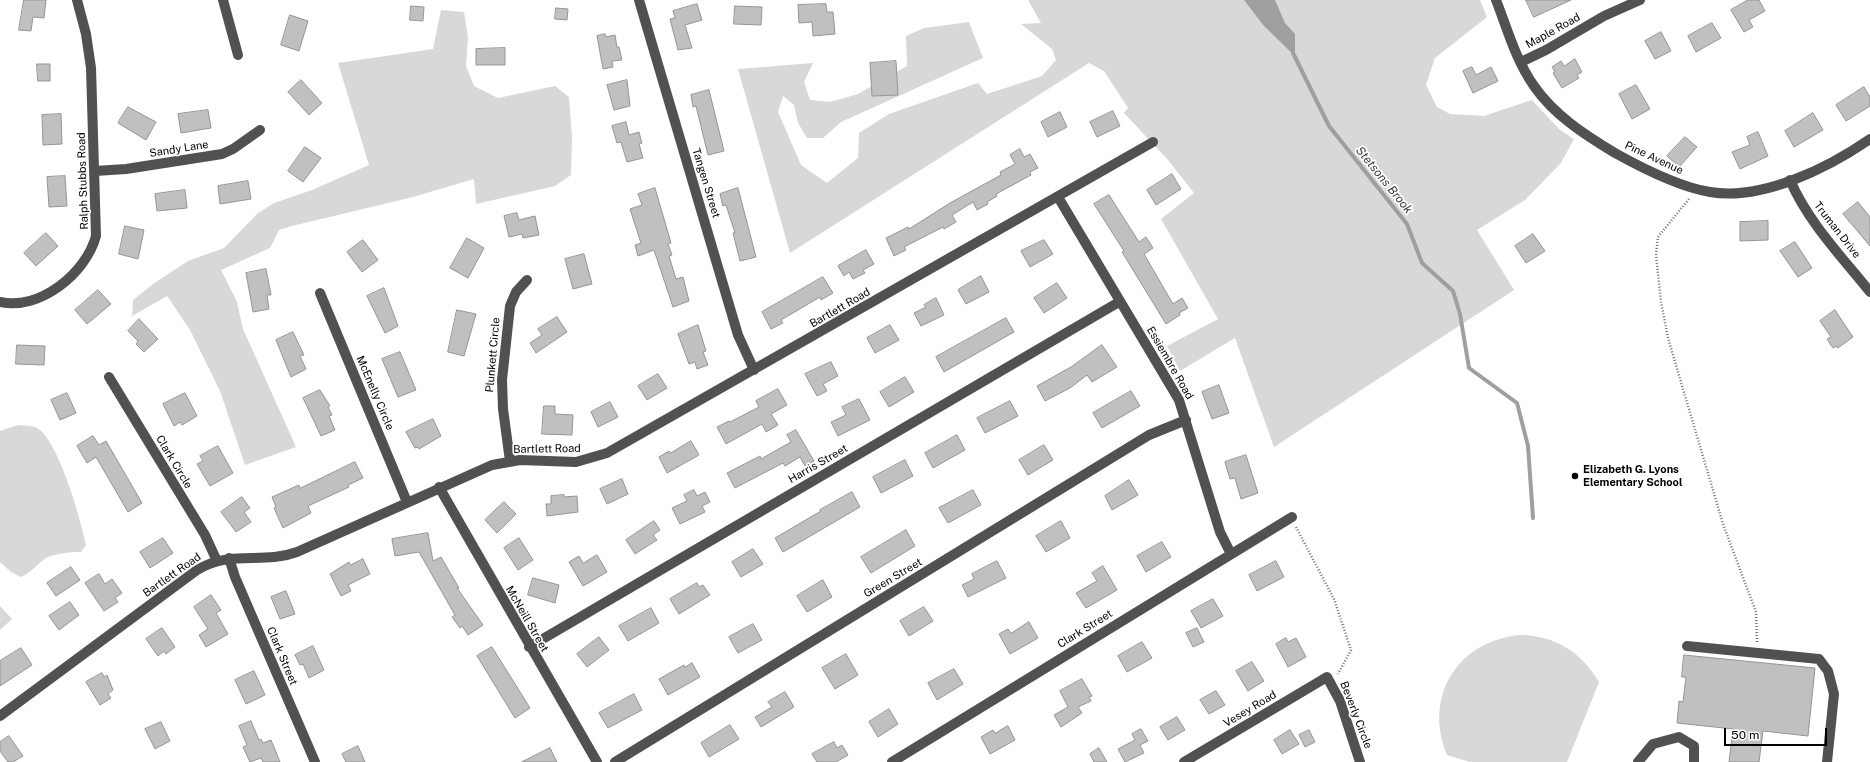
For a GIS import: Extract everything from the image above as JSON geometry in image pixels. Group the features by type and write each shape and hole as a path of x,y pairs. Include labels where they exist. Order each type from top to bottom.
{"street":[{"name":"Ralph Stubbs Road","path":"0,302 21,304 42,297 57,288 87,258 94,243 97,228 91,68 86,34 77,0"},
{"path":"223,0 238,55"},
{"name":"Tangen Street","path":"639,0 738,335 754,370"},
{"name":"Pine Avenue","path":"1496,0 1521,62 1539,93 1572,126 1632,162 1697,190 1720,194 1760,190 1790,180 1844,155 1870,139"},
{"name":"Maple Road","path":"1521,62 1537,55 1604,16 1640,0"},
{"name":"Sandy Lane","path":"95,171 126,169 217,155 233,149 260,130"},
{"name":"Bartlett Road","path":"0,716 197,570 217,561 230,558 270,558 289,555 483,468 510,461 566,463 596,457 617,448 1153,142"},
{"name":"Truman Drive","path":"1790,180 1800,201 1809,215 1870,292"},
{"name":"Essiembre Road","path":"1058,197 1119,302 1170,383 1186,420 1220,532 1231,554"},
{"name":"Plunkett Circle","path":"510,461 503,409 502,380 511,302 516,292 527,280"},
{"name":"McEnelly Circle","path":"320,293 407,502"},
{"name":"Harris Street","path":"529,647 1119,302"},
{"name":"Clark Circle","path":"109,377 205,536 217,561"},
{"name":"Green Street","path":"615,762 1149,435 1186,420"},
{"name":"McNeill Street","path":"439,487 529,647 597,762"},
{"name":"Clark Street","path":"892,762 1292,517"},
{"name":"Clark Street","path":"230,558 235,577 315,762"},
{"path":"1688,646 1818,660 1828,671 1834,694 1827,762"},
{"name":"Vesey Road","path":"1184,762 1330,681"},
{"name":"Beverly Circle","path":"1330,681 1360,762"},
{"path":"1638,762 1653,744 1679,737 1694,746 1694,762"}],"path":[{"path":"1697,190 1658,237 1656,255 1661,302 1668,338 1723,524 1756,612 1758,653"},
{"path":"1292,517 1334,599 1351,650 1330,681"}],"shaded area":[{"path":"1028,0 1480,0 1487,17 1435,58 1426,85 1437,107 1450,114 1484,116 1532,100 1559,129 1574,139 1561,163 1525,200 1477,230 1514,290 1274,447 1235,338 1180,371 1167,346 1218,319 1161,219 1194,193 1168,160 1124,113 1128,108 1104,71 1089,63 790,253 738,69 813,63 804,82 810,100 830,102 858,94 907,66 906,36 924,28 969,22 983,58 841,122 823,138 807,138 798,123 794,105 783,96 778,112 801,165 827,183 858,158 859,133 889,114 978,83 987,94 1042,76 1056,60 1052,49 1021,24 1041,23"},
{"path":"1244,0 1275,0 1285,23 1295,34 1295,56 1264,26"},
{"path":"441,10 464,12 468,37 466,66 474,86 498,98 555,86 569,97 572,136 571,175 555,186 476,204 474,179 413,197 292,226 279,230 270,248 221,270 237,302 243,329 296,447 245,465 220,391 190,330 167,296 132,316 133,300 153,284 188,261 224,248 258,213 274,203 312,190 369,165 338,63 433,49"},
{"path":"18,425 37,428 45,435 53,447 68,481 86,545 81,552 50,556 21,577 11,572 0,562 0,431"},
{"path":"0,606 12,619 0,630"},
{"path":"1521,635 1534,636 1556,642 1576,654 1592,671 1599,682 1567,762 1470,762 1447,755 1441,733 1440,712 1443,692 1451,675 1464,660 1479,648 1499,639"}],"building":[{"path":"24,0 46,0 44,18 33,17 31,31 19,30"},
{"path":"1526,0 1571,0 1534,17"},
{"path":"1748,0 1759,0 1765,11 1749,20 1753,27 1744,32 1731,10"},
{"path":"697,4 702,20 685,25 692,48 678,50 670,19 675,18 673,11"},
{"path":"826,4 827,12 833,12 835,34 813,36 812,22 799,23 798,5"},
{"path":"411,6 424,7 423,21 410,20"},
{"path":"735,6 762,7 761,25 734,24"},
{"path":"556,8 568,9 567,20 555,19"},
{"path":"290,15 308,21 299,51 281,45"},
{"path":"1712,23 1721,38 1696,52 1688,36"},
{"path":"1661,32 1671,51 1655,59 1645,41"},
{"path":"605,34 606,37 615,35 617,47 619,47 622,60 612,61 613,67 603,69 597,36"},
{"path":"505,48 505,65 476,65 476,49"},
{"path":"1575,59 1582,72 1577,75 1579,78 1562,88 1553,73 1555,72 1552,67 1561,61 1564,66"},
{"path":"896,61 898,95 872,96 870,63"},
{"path":"37,64 50,64 50,81 38,81"},
{"path":"1472,67 1476,75 1491,67 1498,81 1473,93 1463,71"},
{"path":"301,80 322,103 309,115 288,92"},
{"path":"627,80 630,106 614,110 607,85"},
{"path":"1636,85 1650,109 1632,119 1619,94"},
{"path":"1864,87 1870,97 1870,106 1846,121 1836,105"},
{"path":"709,90 724,151 708,155 696,106 693,107 691,95"},
{"path":"128,107 156,122 146,140 118,123"},
{"path":"208,110 211,128 181,133 178,114"},
{"path":"1113,111 1120,126 1097,137 1090,122"},
{"path":"1060,112 1067,127 1048,137 1041,122"},
{"path":"1813,113 1823,130 1794,147 1785,131"},
{"path":"61,114 62,144 43,145 42,115"},
{"path":"626,122 629,135 639,132 642,143 639,144 643,158 627,162 621,142 617,143 612,126"},
{"path":"1758,132 1768,156 1740,169 1732,152 1750,145 1747,137"},
{"path":"1685,137 1697,147 1679,167 1667,156"},
{"path":"305,147 321,158 303,182 288,171"},
{"path":"1020,149 1024,157 1030,154 1038,168 1030,172 1031,175 996,194 997,196 987,202 988,204 977,210 973,202 952,215 956,222 904,247 906,250 894,256 886,238 908,227 909,229 950,203 1001,175 1000,172 1015,164 1010,155"},
{"path":"1172,174 1181,189 1156,205 1147,190"},
{"path":"65,176 67,206 49,207 47,177"},
{"path":"248,181 251,199 220,204 218,186"},
{"path":"655,188 671,243 668,244 672,255 669,256 676,279 683,277 689,301 673,307 654,250 638,256 635,245 641,243 630,209 642,205 638,194"},
{"path":"738,188 756,257 740,261 733,233 735,233 726,205 723,206 720,194"},
{"path":"185,190 187,208 157,211 155,194"},
{"path":"1109,195 1139,242 1146,237 1153,248 1144,254 1173,304 1182,298 1188,308 1179,313 1180,315 1166,324 1122,252 1124,251 1094,204"},
{"path":"1858,202 1870,217 1870,246 1843,214"},
{"path":"517,213 519,220 535,216 539,235 523,238 522,234 509,237 504,216"},
{"path":"1768,221 1768,240 1740,241 1740,222"},
{"path":"125,226 144,230 138,259 119,254"},
{"path":"46,233 58,246 36,266 24,253"},
{"path":"1533,234 1545,251 1526,263 1515,246"},
{"path":"467,238 484,248 468,278 450,268"},
{"path":"363,240 378,260 362,272 347,252"},
{"path":"1044,240 1053,254 1030,267 1021,251"},
{"path":"1795,242 1812,268 1798,277 1780,251"},
{"path":"866,250 874,264 863,270 865,273 853,279 849,272 844,276 838,266"},
{"path":"584,254 592,284 573,289 565,259"},
{"path":"266,269 271,295 267,295 269,309 253,312 246,273"},
{"path":"981,276 989,292 966,304 958,290"},
{"path":"823,277 833,293 821,300 820,297 781,320 783,323 771,329 762,312"},
{"path":"1057,283 1067,298 1044,313 1034,298"},
{"path":"384,288 398,326 385,333 367,296"},
{"path":"98,290 111,304 87,324 75,310"},
{"path":"936,298 944,315 921,326 914,313 926,307 924,305"},
{"path":"457,310 476,314 464,356 448,352"},
{"path":"1835,310 1853,337 1838,348 1836,346 1833,348 1827,339 1831,337 1820,321"},
{"path":"557,317 567,332 536,353 530,343 542,335 538,329"},
{"path":"1006,318 1014,332 944,372 936,357"},
{"path":"139,319 158,339 144,352 136,344 138,341 128,331"},
{"path":"698,325 706,351 703,352 708,365 697,369 695,362 689,364 678,334"},
{"path":"890,325 899,340 875,353 867,338"},
{"path":"293,332 304,355 300,356 306,369 291,377 276,340"},
{"path":"17,345 45,346 44,365 16,364"},
{"path":"1102,345 1117,367 1092,382 1087,375 1070,388 1045,401 1037,386 1071,367"},
{"path":"400,352 416,390 398,397 382,359"},
{"path":"831,362 838,376 823,384 827,391 817,396 805,374"},
{"path":"658,374 667,388 647,400 638,386"},
{"path":"905,377 914,392 889,407 880,392"},
{"path":"1219,385 1229,413 1212,419 1202,392"},
{"path":"778,389 787,405 771,414 778,425 766,432 762,424 726,444 717,427 759,407 756,401"},
{"path":"320,390 330,406 328,407 332,415 329,416 335,430 321,436 303,398"},
{"path":"1131,391 1140,406 1102,428 1093,413"},
{"path":"67,393 76,413 60,420 51,400"},
{"path":"185,393 197,416 182,425 180,422 174,426 163,404"},
{"path":"859,399 870,420 838,436 831,422 846,415 842,407"},
{"path":"1010,401 1018,416 985,433 977,418"},
{"path":"610,402 618,417 598,427 591,412"},
{"path":"544,406 555,406 555,414 573,415 572,435 542,434"},
{"path":"433,419 441,436 419,449 418,447 415,448 406,432"},
{"path":"796,430 814,461 805,466 800,457 785,466 783,463 735,488 727,473 760,456 761,459 791,442 787,435"},
{"path":"957,435 965,450 933,468 925,453"},
{"path":"93,436 99,445 106,441 142,503 128,512 96,457 87,463 77,446"},
{"path":"691,441 699,455 667,473 659,457 669,451 670,453"},
{"path":"1044,445 1053,460 1028,475 1019,460"},
{"path":"218,446 233,473 210,486 197,464 203,461 200,456"},
{"path":"1246,455 1258,493 1241,499 1235,478 1230,479 1225,462"},
{"path":"905,460 913,476 881,493 873,477"},
{"path":"355,462 363,478 348,485 349,487 308,506 311,513 283,528 274,508 276,507 272,497 299,485 300,488"},
{"path":"622,479 628,494 607,504 600,489"},
{"path":"1129,480 1138,495 1112,510 1105,496"},
{"path":"694,490 697,496 705,492 710,502 702,506 705,512 680,524 672,508 687,501 684,495"},
{"path":"973,490 981,505 948,523 939,508"},
{"path":"852,492 860,507 783,552 775,538"},
{"path":"564,495 564,497 577,496 578,512 547,516 546,504 551,504 551,496"},
{"path":"242,497 250,508 244,512 251,522 236,532 221,512"},
{"path":"504,502 516,514 497,533 485,520"},
{"path":"654,521 660,530 653,535 657,540 635,554 626,540"},
{"path":"1061,521 1070,538 1046,552 1036,536"},
{"path":"906,530 915,546 871,573 861,557"},
{"path":"428,533 433,561 441,557 459,588 457,588 483,625 468,635 462,626 460,628 452,617 455,615 419,552 395,556 392,539"},
{"path":"163,538 173,553 150,568 140,552"},
{"path":"519,538 533,560 518,570 504,548"},
{"path":"1162,542 1171,557 1146,572 1137,556"},
{"path":"753,549 763,564 741,577 732,562"},
{"path":"597,555 607,572 583,586 569,562 579,556 583,563"},
{"path":"363,559 370,574 348,585 351,591 341,596 330,574 349,562 350,565"},
{"path":"997,561 1006,578 968,597 962,585 974,579 972,574"},
{"path":"1276,561 1284,577 1257,591 1249,575"},
{"path":"1103,566 1117,590 1086,608 1076,593 1097,581 1092,573"},
{"path":"71,567 80,580 56,596 47,583"},
{"path":"99,574 105,584 112,579 122,593 115,598 118,602 104,611 85,583"},
{"path":"533,578 559,585 555,603 528,595"},
{"path":"823,580 832,597 807,612 797,596"},
{"path":"697,583 699,587 703,585 710,595 679,614 670,599"},
{"path":"286,591 295,614 280,619 271,597"},
{"path":"211,595 221,610 216,613 228,634 206,647 199,635 208,629 194,607"},
{"path":"1213,599 1223,616 1201,628 1191,611"},
{"path":"70,602 79,615 59,630 49,616"},
{"path":"924,607 933,621 909,636 900,621"},
{"path":"651,608 659,623 628,641 619,626"},
{"path":"1029,622 1038,638 1010,654 999,634 1008,629 1011,633"},
{"path":"753,624 762,640 738,653 729,637"},
{"path":"162,628 175,647 166,654 164,651 158,656 146,639"},
{"path":"1197,628 1204,642 1193,647 1186,633"},
{"path":"599,637 609,650 587,667 577,654"},
{"path":"1286,638 1288,642 1296,638 1306,657 1288,667 1276,644"},
{"path":"1142,642 1152,658 1127,672 1118,656"},
{"path":"313,646 324,670 309,678 303,664 300,665 295,655"},
{"path":"492,647 530,708 515,718 477,656"},
{"path":"21,648 32,665 0,686 0,661"},
{"path":"846,654 858,675 835,689 822,668"},
{"path":"1684,655 1815,668 1808,736 1763,731 1759,762 1729,762 1733,729 1677,723 1679,701 1683,702 1686,677 1682,677"},
{"path":"1252,662 1264,681 1248,691 1236,671"},
{"path":"692,663 700,677 668,695 659,679 684,665 685,667"},
{"path":"954,669 963,684 937,700 928,683"},
{"path":"254,671 265,695 246,704 235,680"},
{"path":"102,673 104,677 107,675 113,690 108,694 111,698 100,705 86,682"},
{"path":"1082,679 1092,696 1089,697 1091,701 1078,707 1082,713 1061,727 1054,715 1068,707 1060,691"},
{"path":"1216,691 1225,705 1209,714 1200,700"},
{"path":"785,692 794,707 761,727 755,717 772,707 768,702"},
{"path":"634,694 642,710 608,728 599,713"},
{"path":"889,709 898,724 878,737 869,722"},
{"path":"1177,717 1185,730 1168,740 1160,727"},
{"path":"251,721 259,740 261,739 263,743 271,740 280,762 263,762 261,758 250,762 243,747 247,745 239,726"},
{"path":"161,722 170,741 155,749 145,729"},
{"path":"730,725 739,739 709,757 701,743"},
{"path":"1008,726 1015,740 990,754 981,737 993,730 995,733"},
{"path":"1141,729 1148,741 1140,745 1144,753 1125,762 1118,749 1135,740 1132,734"},
{"path":"1290,730 1299,744 1282,754 1274,740"},
{"path":"1309,730 1315,742 1305,747 1299,735"},
{"path":"9,736 23,756 13,762 8,762 0,751 0,742"},
{"path":"834,742 837,748 842,745 848,755 836,762 817,762 812,754"},
{"path":"358,746 365,762 346,762 342,754"},
{"path":"550,748 557,762 522,762"},
{"path":"1099,748 1107,762 1094,762 1090,754"}],"waterway":[{"name":"Stetsons Brook","path":"1293,53 1329,126 1407,224 1422,263 1453,291 1460,314 1469,368 1517,403 1528,446 1533,518"}],"place":[{"name":"Elizabeth G. Lyons Elementary School","path":"1575,476"}]}
